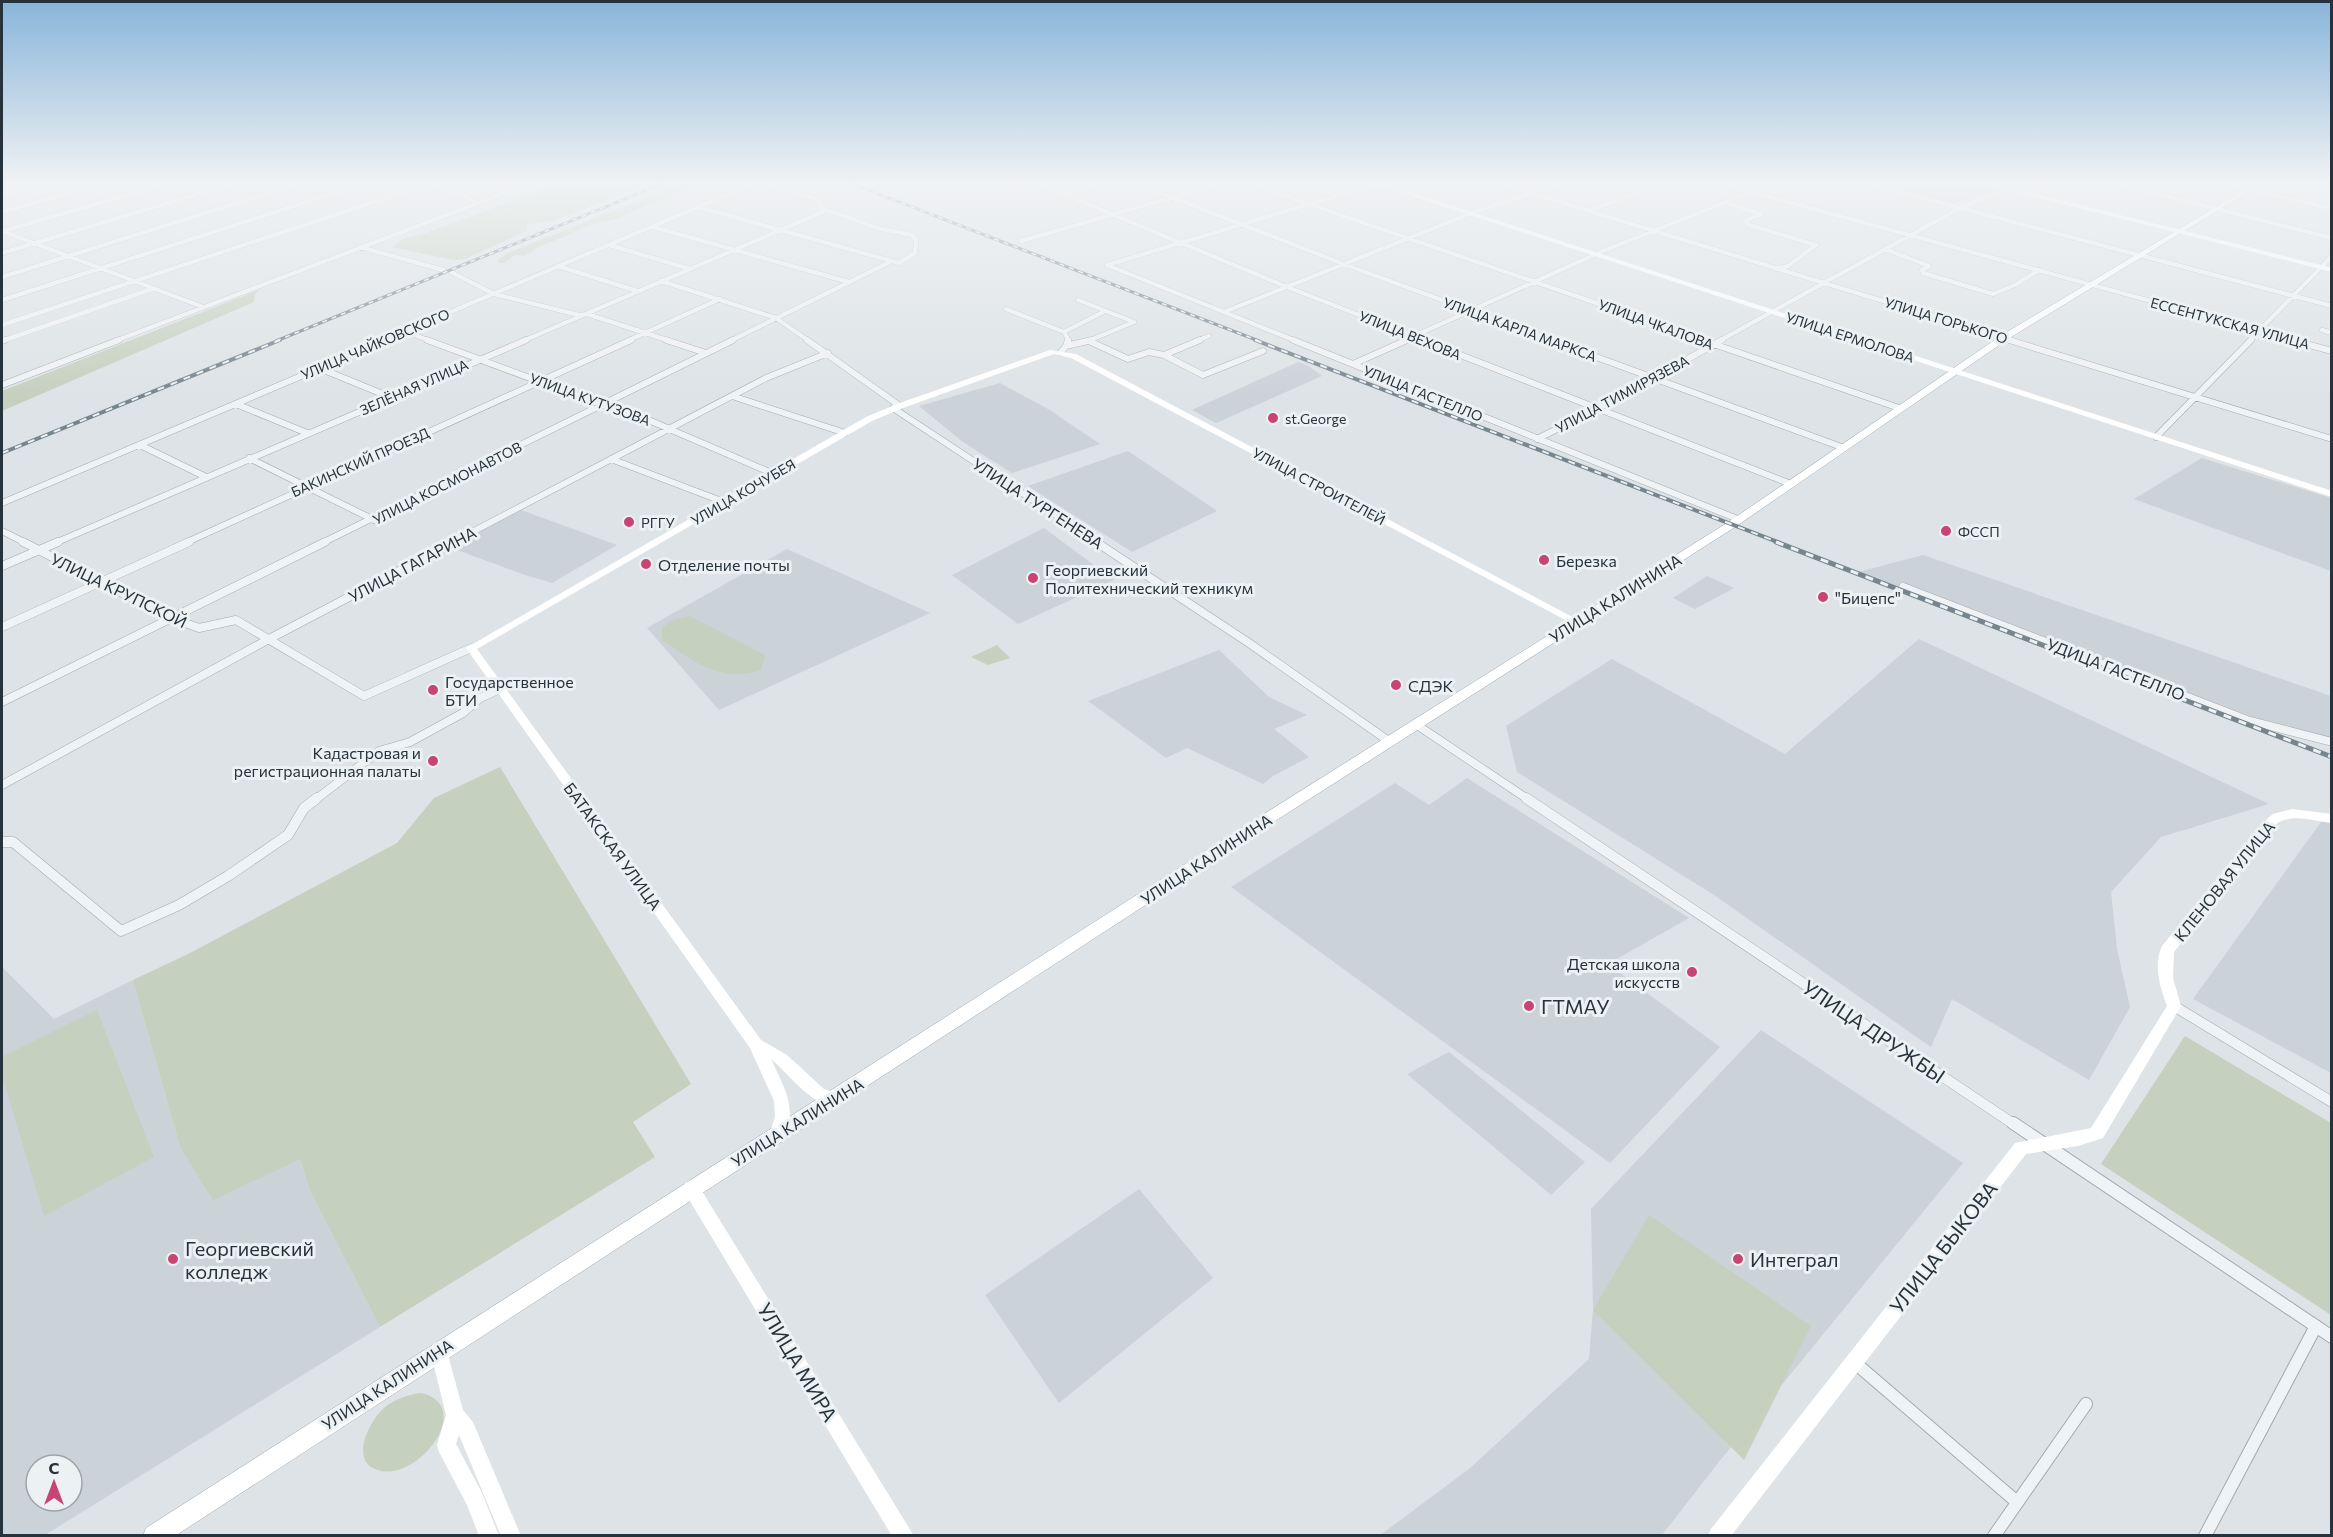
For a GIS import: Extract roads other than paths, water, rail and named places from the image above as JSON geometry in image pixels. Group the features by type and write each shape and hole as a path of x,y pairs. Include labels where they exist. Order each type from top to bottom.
{"main road":[{"name":"УЛИЦА КАЛИНИНА","path":"154,1536 439,1350 1740,520 1899,408 2005,337 2145,253"}],"street":[{"path":"59,253 203,307"},
{"path":"2,277 77,253"},
{"path":"2,300 150,253"},
{"path":"2,325 222,253"},
{"path":"2,385 345,253"},
{"path":"381,253 443,270"},
{"name":"УЛИЦА ЧАЙКОВСКОГО","path":"2,503 590,253"},
{"path":"636,253 690,268"},
{"name":"ЗЕЛЁНАЯ УЛИЦА","path":"2,566 726,253"},
{"path":"742,253 849,282"},
{"path":"863,253 899,263 915,253"},
{"name":"УЛИЦА ГАСТЕЛЛО","path":"1148,253 1107,265 1740,520"},
{"name":"УЛИЦА ВЕХОВА","path":"1204,253 1791,484"},
{"name":"УЛИЦА КАРЛА МАРКСА","path":"1316,253 1844,448"},
{"path":"1224,312 1374,253"},
{"name":"УЛИЦА ЧКАЛОВА","path":"1449,253 1899,408"},
{"name":"УЛИЦА ЕРМОЛОВА","path":"1589,253 2331,494"},
{"path":"1353,364 1601,253"},
{"name":"УЛИЦА ГОРЬКОГО","path":"1723,253 2005,337 2331,439"},
{"path":"1776,269 1788,266 1805,253"},
{"name":"УЛИЦА ТИМИРЯЗЕВА","path":"1537,439 1597,409 1878,253"},
{"path":"1895,253 1929,266 1922,270 1923,273 1993,294 2040,270"},
{"name":"ЕССЕНТУКСКАЯ УЛИЦА","path":"1974,253 2331,351"},
{"path":"2127,253 2331,306"},
{"path":"2261,253 2331,270"},
{"path":"2156,437 2331,256"},
{"name":"УЛИЦА КОСМОНАВТОВ","path":"2,702 169,617 374,520 892,261"},
{"path":"558,266 637,291"},
{"path":"451,272 494,294 579,315 588,314 706,353"},
{"name":"УЛИЦА ТУРГЕНЕВА","path":"661,281 776,318 828,353 897,407 1240,637 1390,742"},
{"path":"2,341 152,289"},
{"name":"БАКИНСКИЙ ПРОЕЗД","path":"2,627 306,486 720,299"},
{"path":"1078,300 1105,311"},
{"path":"1006,309 1064,332 1069,341 1063,349"},
{"path":"1064,332 1105,311"},
{"name":"УЛИЦА КОЧУБЕЯ","path":"364,696 471,648 845,433 897,407 1089,341 1134,322 1105,311"},
{"path":"2322,330 2331,333"},
{"name":"УЛИЦА КУТУЗОВА","path":"404,331 603,405 638,415 774,474"},
{"path":"1164,355 1209,336"},
{"path":"1089,341 1128,359 1149,352 1164,355 1203,375 1263,351"},
{"name":"УЛИЦА СТРОИТЕЛЕЙ","path":"1063,349 1577,622"},
{"name":"УЛИЦА ГАГАРИНА","path":"2,785 268,639 670,428 798,364 828,353"},
{"path":"319,368 390,397"},
{"path":"732,396 845,433"},
{"path":"236,404 307,433"},
{"path":"140,445 206,477"},
{"path":"249,458 374,520"},
{"path":"611,459 724,502"},
{"name":"УЛИЦА КРУПСКОЙ","path":"2,531 169,617 199,628 236,620 364,696"},
{"name":"УДИЦА ГАСТЕЛЛО","path":"1903,587 2247,720 2331,742"},
{"name":"БАТАКСКАЯ УЛИЦА","path":"471,648 756,1044 782,1101 783,1116 778,1133"},
{"path":"2,842 13,842 121,931 179,905 228,876 288,835 304,808 379,751 410,742 463,713 480,698 500,689"},
{"name":"УЛИЦА ДРУЖБЫ","path":"1417,725 2331,1337"},
{"name":"КЛЕНОВАЯ УЛИЦА","path":"2174,1006 2164,982 2163,969 2167,950 2272,821 2278,816 2290,813 2331,819"},
{"path":"2040,1143 2066,1143 2097,1133 2174,1006 2331,1102"},
{"name":"БАТАКСКАЯ УЛИЦА","path":"756,1044 786,1063 823,1098 834,1099"},
{"name":"УЛИЦА БЫКОВА","path":"1718,1536 2020,1149 2040,1143"},
{"name":"УЛИЦА МИРА","path":"692,1188 904,1536"},
{"path":"2205,1536 2316,1326"},
{"path":"439,1350 455,1415 466,1429 511,1536"},
{"path":"1854,1362 2017,1502"},
{"path":"1994,1536 2086,1404"},
{"path":"455,1415 446,1445 475,1500 489,1536"}],"railway":[{"path":"276,341 493,253"},
{"path":"1031,253 1259,341"},
{"path":"2,453 280,340"},
{"path":"1255,340 1780,543"},
{"path":"1776,542 2332,757"}],"place":[{"name":"st.George","path":"1273,418"},
{"name":"РГГУ","path":"629,522"},
{"name":"ФССП","path":"1946,531"},
{"name":"Березка","path":"1544,560"},
{"name":"Отделение почты","path":"646,564"},
{"name":"Георгиевский Политехнический техникум","path":"1033,578"},
{"name":"\"Бицепс\"","path":"1823,597"},
{"name":"СДЭК","path":"1396,685"},
{"name":"Государственное БТИ","path":"433,690"},
{"name":"Кадастровая и регистрационная палаты","path":"433,761"},
{"name":"Детская школа искусств","path":"1692,972"},
{"name":"ГТМАУ","path":"1529,1006"},
{"name":"Георгиевский колледж","path":"173,1259"},
{"name":"Интеграл","path":"1738,1259"}]}
